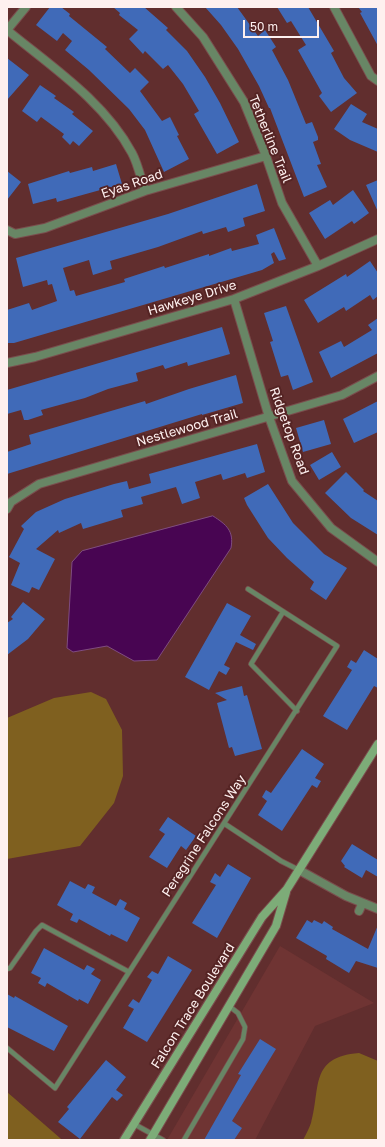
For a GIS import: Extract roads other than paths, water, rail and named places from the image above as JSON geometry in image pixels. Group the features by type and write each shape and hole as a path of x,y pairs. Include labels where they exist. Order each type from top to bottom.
{"street":[{"path":"26,7 7,30 89,96 117,128 133,155 145,191"},
{"name":"Tetherline Trail","path":"176,7 203,37 244,102 266,156 282,203 318,266"},
{"path":"334,7 371,76 378,81"},
{"name":"Eyas Road","path":"7,230 15,234 45,228 145,191 266,156"},
{"name":"Hawkeye Drive","path":"7,363 35,357 234,299 318,266 378,239"},
{"name":"Ridgetop Road","path":"234,299 269,417 292,480 331,528 378,562"},
{"name":"Nestlewood Trail","path":"7,508 11,502 39,484 342,395 378,376"},
{"name":"Falcon Trace Boulevard","path":"124,1140 262,917 287,889 378,744"},
{"path":"299,870 360,907 378,909"},
{"name":"Falcon Trace Boulevard","path":"151,1137 276,926 287,889"}],"lane":[{"name":"Peregrine Falcons Way","path":"7,1048 55,1088 297,712 337,646 248,589"},
{"path":"283,612 251,664 297,712"},
{"path":"225,824 282,861 299,870"},
{"path":"7,969 10,968 36,931 42,925 130,972"},
{"path":"184,1140 242,1039 245,1027 238,1013 229,1006"},
{"path":"134,1124 151,1137 163,1140"}]}
